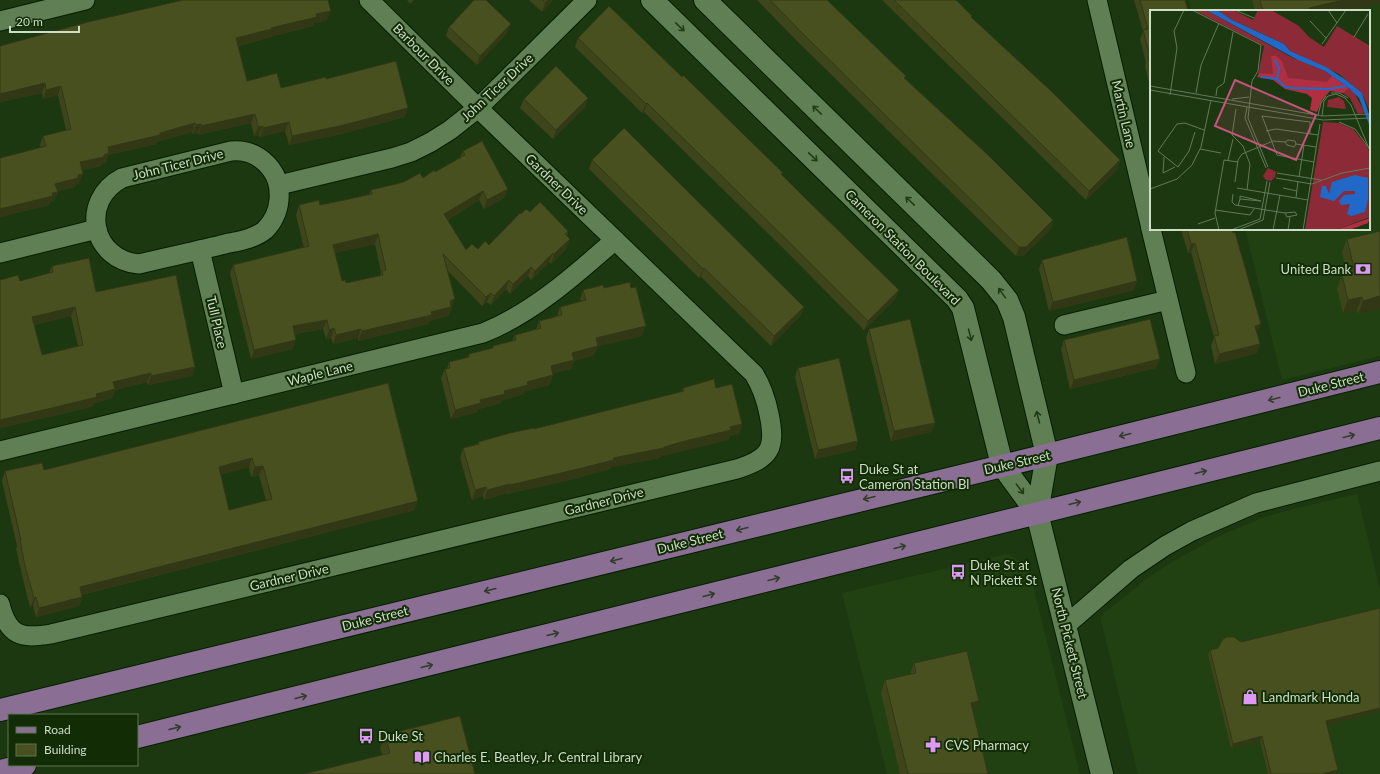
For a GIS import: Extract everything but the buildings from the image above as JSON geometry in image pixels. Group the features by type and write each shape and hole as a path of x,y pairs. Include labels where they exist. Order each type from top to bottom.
{"main road":[{"name":"Duke Street","path":"0,710 1047,455 1380,372"},
{"path":"138,737 1380,428"},
{"path":"0,771 21,766"}],"street":[{"path":"0,21 85,0"},
{"name":"Barbour Drive","path":"369,0 478,108"},
{"name":"John Ticer Drive","path":"279,185 392,158 411,152 431,142 450,130 478,108 587,0"},
{"name":"Cameron Station Boulevard","path":"652,0 958,299 963,308 966,319 1002,466 1037,513"},
{"path":"705,0 991,280 1009,304 1014,317 1047,455 1037,513"},
{"name":"Martin Lane","path":"1097,0 1150,224"},
{"name":"Gardner Drive","path":"0,604 6,623 17,632 29,637 51,634 730,471 756,462 765,455 772,439 766,400 763,390 747,367 478,108"},
{"name":"John Ticer Drive","path":"231,151 255,154 261,158 275,174 279,185 279,205 276,215 265,230 249,238 200,250 139,264 129,263 120,260 112,254 100,238 96,229 96,217 100,199 106,190 122,178 231,151"},
{"path":"0,253 96,229"},
{"name":"Martin Lane","path":"1151,230 1186,373"},
{"name":"Waple Lane","path":"0,451 465,338 494,328 526,311 556,290 615,240"},
{"name":"Tull Place","path":"200,250 234,394"},
{"path":"1064,325 1168,300"},
{"path":"1065,626 1131,569 1192,530 1256,503 1380,470"},
{"name":"North Pickett Street","path":"1037,513 1102,774"}],"shaded area":[{"path":"1189,0 1380,0 1380,356 1282,380 1245,230 1370,230 1370,10 1191,10"},
{"name":"Landmark Honda","path":"1357,494 1380,589 1380,774 1138,774 1101,620 1104,613 1149,577 1172,562 1221,535 1265,517"},
{"path":"1007,554 1028,566 1080,774 887,774 842,593"}],"place":[{"name":"United Bank","path":"1363,269"},
{"name":"Duke St at Cameron Station Bl","path":"847,476"},
{"name":"Duke St at N Pickett St","path":"958,572"},
{"name":"Landmark Honda","path":"1250,697"},
{"name":"Duke St","path":"366,736"},
{"name":"CVS Pharmacy","path":"933,745"},
{"name":"Charles E. Beatley, Jr. Central Library","path":"422,757"}]}
